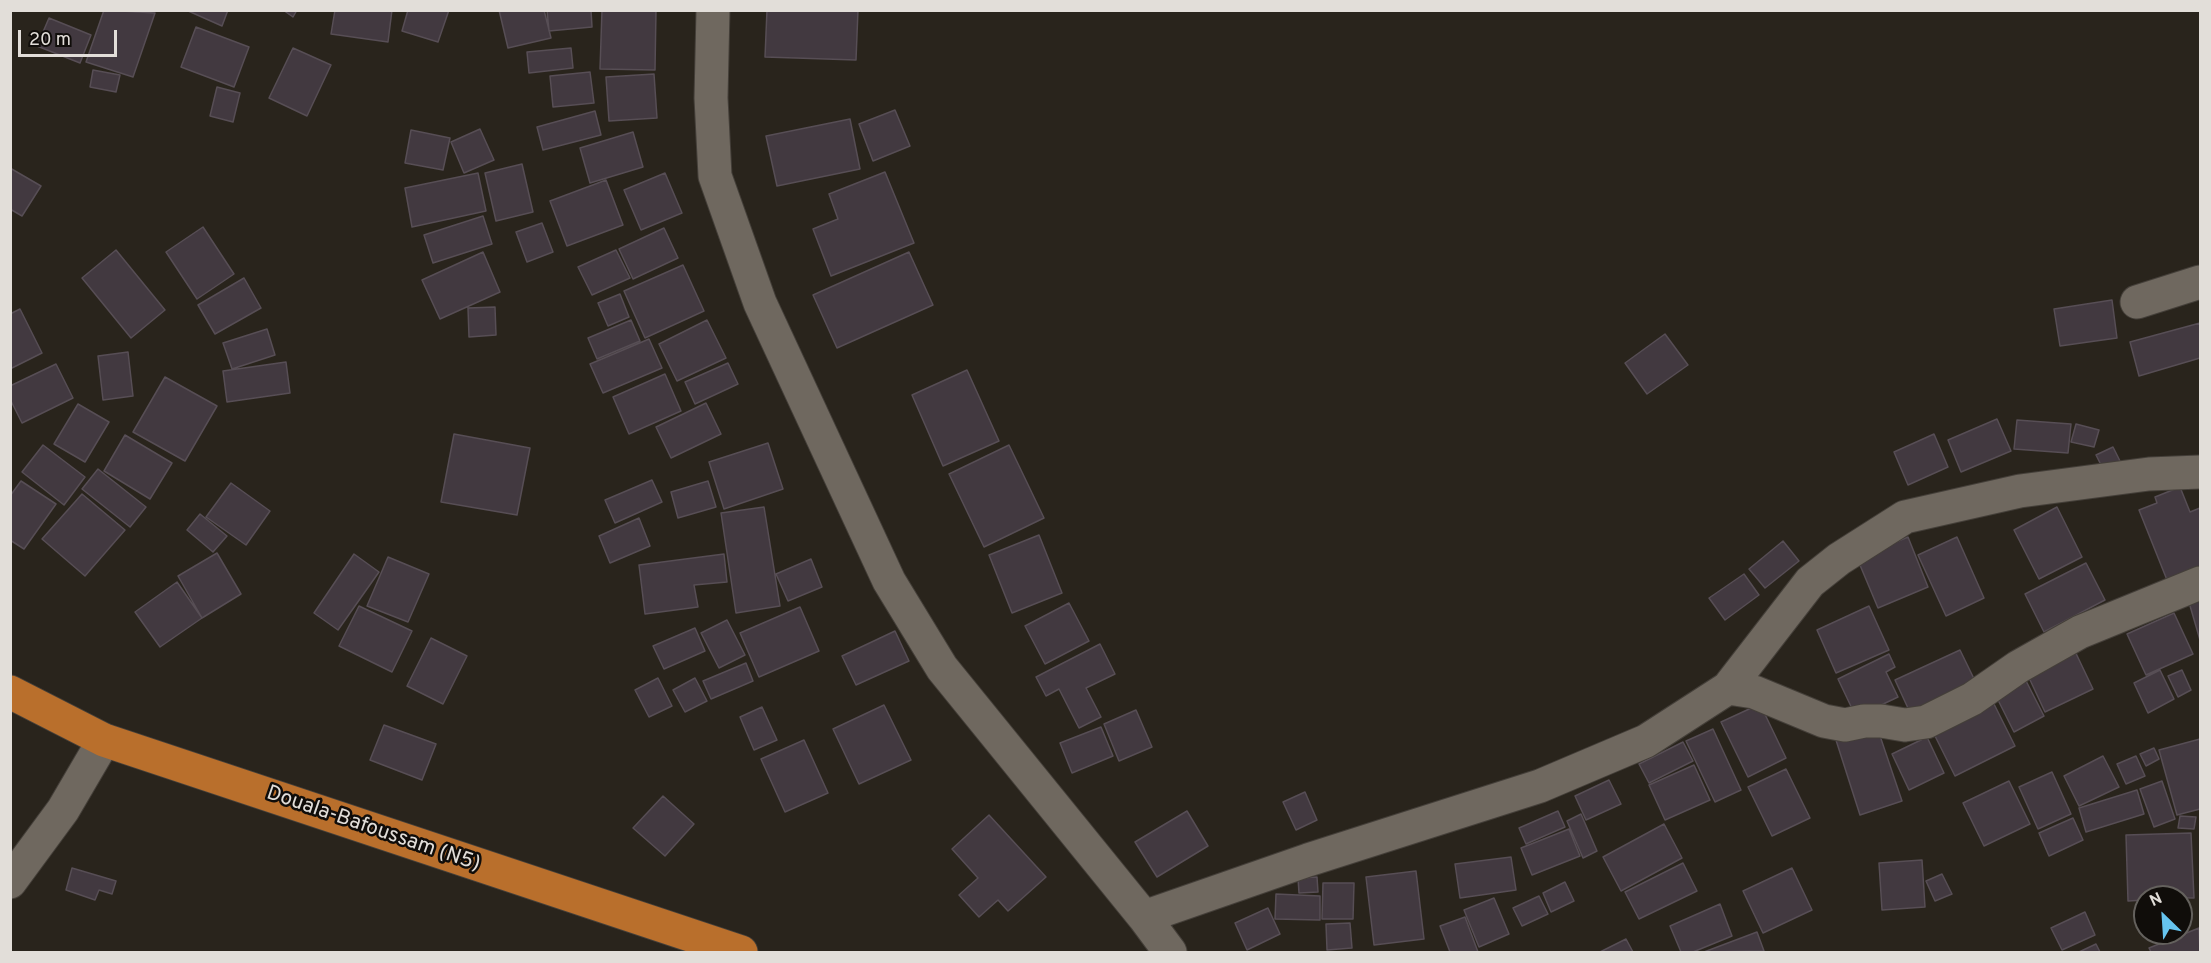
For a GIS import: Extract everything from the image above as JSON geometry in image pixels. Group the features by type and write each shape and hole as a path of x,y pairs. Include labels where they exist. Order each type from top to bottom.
{"highway":[{"name":"Douala-Bafoussam (N5)","path":"10,692 104,740 741,952"}],"street":[{"path":"713,10 711,98 715,176 760,303 889,581 942,668 1170,952"},
{"path":"2137,302 2200,282"},
{"path":"1144,917 1308,860 1540,786 1646,741 1728,688 1810,582 1839,559 1905,517 2020,491 2149,474 2200,472"},
{"path":"1728,688 1754,692 1824,721 1845,725 1881,721 1905,725 1926,722 1972,699 2018,667 2080,632 2200,583"},
{"path":"10,882 63,810 104,740"}],"building":[{"path":"104,10 155,13 133,77 86,62"},
{"path":"186,10 228,10 222,26"},
{"path":"283,10 297,10 293,17"},
{"path":"335,10 392,10 388,42 331,34"},
{"path":"408,10 449,10 438,42 402,31"},
{"path":"499,10 544,10 551,38 508,48"},
{"path":"547,10 591,10 592,27 549,31"},
{"path":"602,10 656,10 655,70 600,69"},
{"path":"767,10 858,10 856,60 765,57"},
{"path":"49,18 91,35 80,63 37,46"},
{"path":"196,27 249,47 234,87 181,67"},
{"path":"293,48 331,65 307,116 269,98"},
{"path":"571,48 573,68 529,73 527,52"},
{"path":"93,70 120,75 116,92 90,87"},
{"path":"590,72 594,103 553,107 550,76"},
{"path":"654,74 657,118 609,121 606,77"},
{"path":"217,87 240,93 233,122 210,116"},
{"path":"895,110 910,146 873,161 859,124"},
{"path":"595,111 601,135 543,150 537,127"},
{"path":"850,119 860,169 777,186 766,136"},
{"path":"480,129 494,160 464,173 451,142"},
{"path":"411,130 450,138 443,170 405,163"},
{"path":"633,132 643,167 590,183 580,148"},
{"path":"522,164 533,212 496,221 485,173"},
{"path":"10,168 41,186 22,216 10,209"},
{"path":"885,172 914,243 831,276 813,229 838,219 829,194"},
{"path":"478,173 486,211 412,227 405,188"},
{"path":"665,173 682,213 641,230 624,190"},
{"path":"606,180 623,225 567,246 550,201"},
{"path":"483,216 492,244 433,263 424,235"},
{"path":"542,223 553,252 527,262 516,232"},
{"path":"203,227 234,274 197,299 166,252"},
{"path":"664,228 678,258 633,279 619,249"},
{"path":"116,250 165,310 131,338 82,278"},
{"path":"616,250 630,278 592,295 578,267"},
{"path":"483,252 500,292 440,319 422,280"},
{"path":"909,252 933,305 837,348 813,295"},
{"path":"683,265 704,311 645,338 624,291"},
{"path":"244,278 261,308 215,334 198,305"},
{"path":"620,294 629,317 608,326 598,303"},
{"path":"2112,300 2117,338 2060,346 2054,309"},
{"path":"495,307 496,335 469,337 468,308"},
{"path":"20,309 42,353 10,369 10,314"},
{"path":"631,320 640,341 597,359 588,338"},
{"path":"707,320 726,358 677,381 659,344"},
{"path":"2200,323 2200,358 2139,376 2130,342"},
{"path":"267,329 275,355 232,369 223,343"},
{"path":"1665,334 1688,365 1647,394 1625,363"},
{"path":"649,339 662,368 603,393 590,364"},
{"path":"128,352 133,396 103,400 98,356"},
{"path":"286,362 290,393 227,402 223,371"},
{"path":"728,363 738,384 695,404 685,382"},
{"path":"56,364 73,398 22,423 10,399 10,386"},
{"path":"967,370 999,441 943,466 912,395"},
{"path":"665,374 681,411 629,434 613,397"},
{"path":"165,377 217,406 185,461 133,432"},
{"path":"706,403 721,434 671,458 656,427"},
{"path":"78,404 109,422 85,462 54,444"},
{"path":"1997,419 2011,451 1961,472 1948,440"},
{"path":"2017,420 2071,424 2068,453 2014,449"},
{"path":"2076,424 2099,430 2094,447 2071,442"},
{"path":"454,434 530,448 517,515 441,502"},
{"path":"1934,434 1948,467 1908,485 1894,452"},
{"path":"125,435 172,463 150,499 104,471"},
{"path":"768,443 783,489 724,509 709,462"},
{"path":"43,445 85,477 64,505 22,472"},
{"path":"1009,445 1044,518 984,547 949,474"},
{"path":"2113,447 2120,461 2103,469 2096,455"},
{"path":"98,469 146,507 130,527 82,489"},
{"path":"652,480 662,502 615,523 605,500"},
{"path":"21,481 56,504 24,549 10,540 10,496"},
{"path":"708,481 716,507 678,518 671,492"},
{"path":"231,483 270,511 246,545 206,517"},
{"path":"2180,487 2190,512 2200,508 2200,572 2169,585 2139,510 2157,503 2155,497"},
{"path":"82,494 125,530 85,576 42,539"},
{"path":"764,507 780,606 736,613 721,513"},
{"path":"2057,507 2082,557 2039,579 2014,530"},
{"path":"200,514 227,536 213,552 187,530"},
{"path":"639,518 650,546 610,563 599,536"},
{"path":"1039,535 1062,593 1012,613 989,555"},
{"path":"1908,537 1928,587 1878,608 1857,558"},
{"path":"1957,537 1984,598 1946,616 1918,555"},
{"path":"1783,541 1799,561 1765,588 1749,569"},
{"path":"217,553 241,594 202,618 178,576"},
{"path":"354,554 379,572 338,630 314,613"},
{"path":"724,554 727,582 694,585 698,607 645,614 639,565"},
{"path":"388,557 429,574 408,622 367,606"},
{"path":"811,559 822,587 788,601 776,574"},
{"path":"2086,563 2105,600 2044,632 2025,594"},
{"path":"1744,574 1759,595 1725,620 1709,598"},
{"path":"177,582 202,618 160,647 135,612"},
{"path":"2200,595 2200,640 2188,599"},
{"path":"1069,603 1089,641 1045,664 1025,626"},
{"path":"359,606 412,631 392,672 339,646"},
{"path":"1869,606 1889,650 1836,673 1817,630"},
{"path":"800,607 819,651 759,677 740,633"},
{"path":"2174,613 2193,654 2146,675 2127,634"},
{"path":"727,620 745,655 719,668 701,633"},
{"path":"695,628 705,651 664,669 653,646"},
{"path":"895,631 909,661 856,685 842,656"},
{"path":"431,638 467,656 443,704 407,686"},
{"path":"1100,644 1115,674 1086,688 1101,717 1079,728 1059,689 1046,696 1036,677"},
{"path":"2072,645 2093,689 2045,712 2024,667"},
{"path":"1960,650 1979,689 1913,719 1895,680"},
{"path":"1889,654 1895,667 1886,672 1898,697 1856,717 1838,679"},
{"path":"746,663 753,681 711,699 703,681"},
{"path":"2160,670 2174,699 2148,713 2134,683"},
{"path":"2182,670 2191,690 2178,697 2168,676"},
{"path":"2023,675 2044,716 2014,732 1993,690"},
{"path":"658,678 672,706 649,717 635,690"},
{"path":"695,678 707,701 685,712 673,690"},
{"path":"1992,700 2015,746 1955,776 1932,730"},
{"path":"1760,704 1786,758 1748,777 1721,722"},
{"path":"884,705 911,760 859,784 833,729"},
{"path":"762,707 777,740 754,750 740,717"},
{"path":"1136,710 1152,747 1119,761 1104,724"},
{"path":"1876,724 1902,801 1860,815 1835,737"},
{"path":"384,725 436,744 422,780 370,760"},
{"path":"1101,727 1113,756 1072,773 1060,743"},
{"path":"1713,729 1741,790 1715,802 1686,741"},
{"path":"1927,737 1944,773 1909,790 1892,754"},
{"path":"2200,739 2200,809 2177,815 2159,750"},
{"path":"804,740 828,793 785,812 761,759"},
{"path":"1683,742 1693,761 1649,783 1639,764"},
{"path":"2154,748 2159,759 2146,766 2140,754"},
{"path":"2103,756 2119,787 2079,806 2064,776"},
{"path":"2136,756 2145,776 2126,784 2117,764"},
{"path":"1694,765 1710,800 1665,820 1649,785"},
{"path":"1786,769 1810,818 1772,836 1748,787"},
{"path":"2052,772 2071,814 2038,829 2019,787"},
{"path":"1609,780 1621,804 1586,820 1575,796"},
{"path":"2009,781 2030,824 1984,846 1963,803"},
{"path":"2162,781 2175,819 2154,827 2140,789"},
{"path":"2137,790 2144,814 2086,832 2079,808"},
{"path":"1305,792 1317,820 1296,830 1283,802"},
{"path":"663,796 694,824 665,856 633,828"},
{"path":"1187,811 1208,846 1157,877 1135,842"},
{"path":"1558,811 1565,827 1526,844 1519,828"},
{"path":"1581,814 1597,851 1583,858 1567,821"},
{"path":"989,815 1046,877 1008,911 998,900 979,917 959,895 978,878 952,849"},
{"path":"2180,816 2196,817 2194,829 2178,828"},
{"path":"2073,818 2083,840 2049,856 2039,833"},
{"path":"1664,824 1682,858 1621,891 1603,857"},
{"path":"1569,829 1580,856 1532,875 1521,848"},
{"path":"2191,833 2194,898 2193,885 2133,885 2133,901 2128,901 2126,835"},
{"path":"1511,857 1516,890 1460,898 1455,864"},
{"path":"1922,860 1925,907 1882,910 1879,863"},
{"path":"1683,863 1697,891 1639,919 1625,892"},
{"path":"72,868 116,881 112,894 99,890 95,900 66,890"},
{"path":"1792,868 1812,910 1763,933 1743,891"},
{"path":"1416,871 1424,939 1374,945 1366,877"},
{"path":"1942,874 1952,894 1935,901 1926,881"},
{"path":"1317,877 1318,892 1299,893 1298,878"},
{"path":"1565,882 1574,901 1551,912 1543,893"},
{"path":"1323,883 1354,883 1353,919 1322,919"},
{"path":"1276,894 1320,896 1320,920 1275,919"},
{"path":"1539,896 1548,914 1522,926 1513,908"},
{"path":"1494,898 1509,934 1479,947 1464,910"},
{"path":"1720,904 1732,936 1693,952 1681,952 1670,926"},
{"path":"1268,908 1280,934 1247,950 1235,923"},
{"path":"2085,912 2095,935 2062,950 2051,928"},
{"path":"1465,917 1478,952 1450,952 1440,926"},
{"path":"1350,923 1352,948 1327,950 1326,924"},
{"path":"2199,928 2200,952 2151,952 2149,948 2156,945 2193,945 2193,930"},
{"path":"1757,932 1764,951 1704,952"},
{"path":"1626,939 1633,952 1600,952"},
{"path":"2096,944 2100,952 2079,952"}]}
